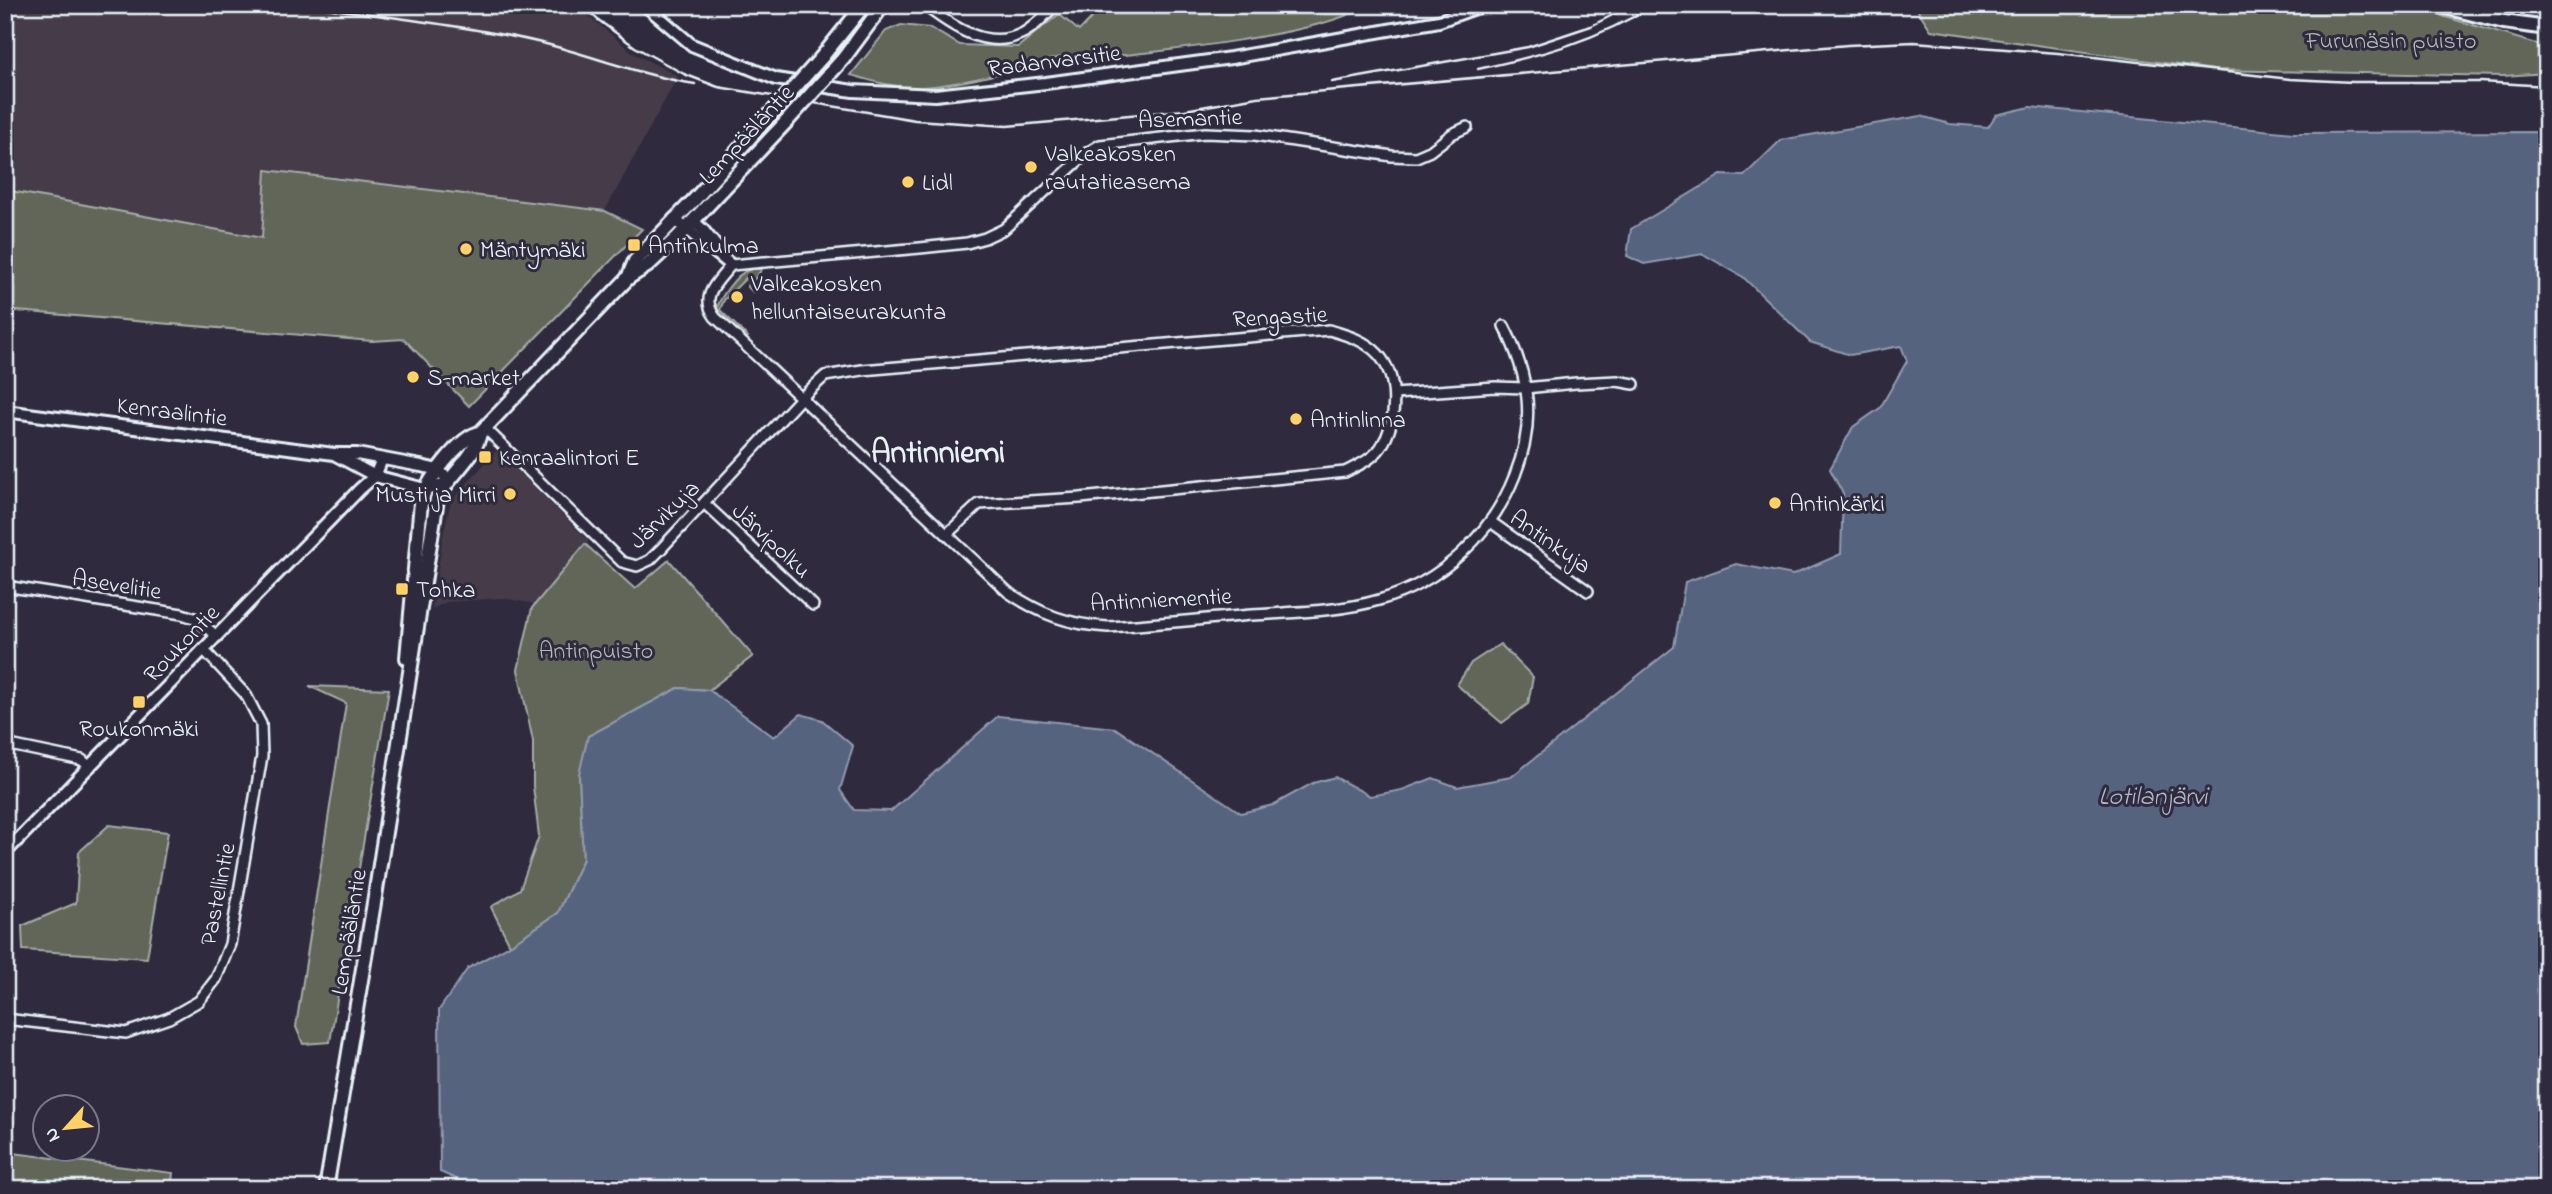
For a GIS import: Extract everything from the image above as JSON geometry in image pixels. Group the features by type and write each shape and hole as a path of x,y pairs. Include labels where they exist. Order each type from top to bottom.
{"main road":[{"name":"Lempääläntie","path":"628,278 635,261 822,57 864,5"},
{"name":"Lempääläntie","path":"326,1189 374,904 435,505 449,480 477,445 483,431 628,278 647,266 689,225 787,121 843,58 883,5"},
{"path":"2438,5 2504,22 2547,29"},
{"name":"Lempääläntie","path":"407,682 409,611 421,502 425,489 438,470 469,437 483,431"}],"street":[{"name":"Radanvarsitie","path":"645,5 692,45 776,79 853,91 935,95 1231,58 1439,21 1484,5"},
{"path":"925,5 954,28 987,38 1005,38 1021,34 1055,5"},
{"name":"Asemantie","path":"731,265 920,248 967,243 985,238 1004,229 1088,152 1100,145 1205,133 1255,135 1392,156 1416,157 1467,127"},
{"path":"674,219 689,225 731,265"},
{"name":"Antinniementie","path":"731,265 709,294 707,302 710,310 1008,592 1033,609 1082,626 1108,627 1342,608 1380,600 1412,587 1450,563 1475,542 1491,522 1507,495 1524,453 1529,423 1525,388 1519,363 1504,326"},
{"name":"Rengastie","path":"801,398 825,376 850,371 1329,330 1356,338 1378,354 1390,373 1394,394 1390,427 1380,448 1364,462 1345,472 1080,498 979,504 947,534"},
{"path":"1394,394 1576,383 1634,384"},
{"name":"Järvikuja","path":"483,431 614,555 629,566 643,565 801,398"},
{"name":"Kenraalintie","path":"5,411 356,454 438,470"},
{"name":"Kenraalintie","path":"334,453 375,476 425,489"},
{"name":"Roukontie","path":"5,853 375,476 382,459"},
{"path":"425,489 436,488 449,480 438,470"},
{"name":"Järvipolku","path":"704,503 813,605"},
{"name":"Antinkuja","path":"1491,522 1588,591"},
{"name":"Asevelitie","path":"5,586 182,614 194,618 217,636"},
{"name":"Pastellintie","path":"5,1019 126,1033 169,1018 199,1001 216,979 230,944 262,757 261,724 246,695 204,650"},
{"path":"5,744 82,760 90,766"}],"shaded area":[{"path":"5,5 575,5 635,54 678,76 605,211 267,170 262,238 11,191 5,185"},
{"path":"497,450 589,541 535,604 502,598 447,602 432,609 451,501"}],"green space":[{"path":"1104,5 1364,5 1347,15 1317,25 1280,33 1157,52 1063,57 983,78 947,84 905,87 851,75 886,31 901,25 930,28 960,45 1018,47 1059,14 1079,31"},
{"name":"Furunäsin puisto","path":"1920,5 2405,5 2547,47 2547,73 2503,76 2214,70 1931,30 1917,9"},
{"path":"266,170 605,211 642,229 469,406 404,339 372,341 5,310 5,185 11,191 262,238"},
{"path":"751,269 762,269 751,284 754,293 748,287 750,281 746,278 724,300 720,310 748,337 746,339 717,311 718,306 739,276"},
{"name":"Antinpuisto","path":"585,544 635,589 669,560 753,656 709,690 678,688 579,774 583,859 558,913 510,945 491,907 520,889 539,836 533,786 533,741 518,670 532,608"},
{"path":"1500,644 1533,677 1528,704 1502,723 1457,685 1471,663"},
{"path":"309,686 389,689 330,1042 303,1044 296,1027 346,703"},
{"path":"109,825 168,832 147,958 23,950 22,926 76,903 79,852"},
{"path":"13,1153 32,1155 32,1162 85,1162 173,1173 171,1189 9,1189"}],"water":[{"name":"Lotilanjärvi","path":"2030,107 2293,133 2547,132 2547,1189 463,1189 463,1182 440,1172 439,1010 468,968 510,945 558,913 583,859 579,774 588,736 678,688 709,690 774,737 801,714 822,720 853,746 840,790 854,810 891,811 998,716 1115,728 1241,813 1273,805 1313,783 1335,777 1370,796 1402,790 1433,778 1457,787 1511,777 1674,647 1685,582 1736,564 1793,575 1841,554 1843,494 1830,469 1853,427 1880,408 1907,361 1901,346 1850,355 1810,342 1743,277 1703,254 1644,264 1627,256 1631,229 1721,175 1744,176 1781,140 1921,116 1950,124 1988,127 1996,115"}],"railway":[{"path":"305,5 516,37 695,84"},
{"path":"583,5 635,47 684,74 718,87 915,120 1007,126 1185,110 1257,97 1848,45 1914,42 2058,53 2290,79 2481,82 2547,86"},
{"path":"1332,82 1528,47 1591,26 1632,5"},
{"path":"1478,69 1569,45 1612,28 1654,5"}],"place":[{"name":"Valkeakosken rautatieasema","path":"1031,167"},
{"name":"Lidl","path":"908,182"},
{"name":"Antinkulma","path":"634,245"},
{"name":"Mäntymäki","path":"466,249"},
{"name":"Valkeakosken helluntaiseurakunta","path":"737,297"},
{"name":"S-market","path":"413,377"},
{"name":"Antinlinna","path":"1296,419"},
{"name":"Kenraalintori E","path":"485,457"},
{"name":"Musti ja Mirri","path":"510,494"},
{"name":"Antinkärki","path":"1775,503"},
{"name":"Tohka","path":"402,589"},
{"name":"Roukonmäki","path":"139,702"}],"district":[{"name":"Antinniemi","path":"938,451"}]}
